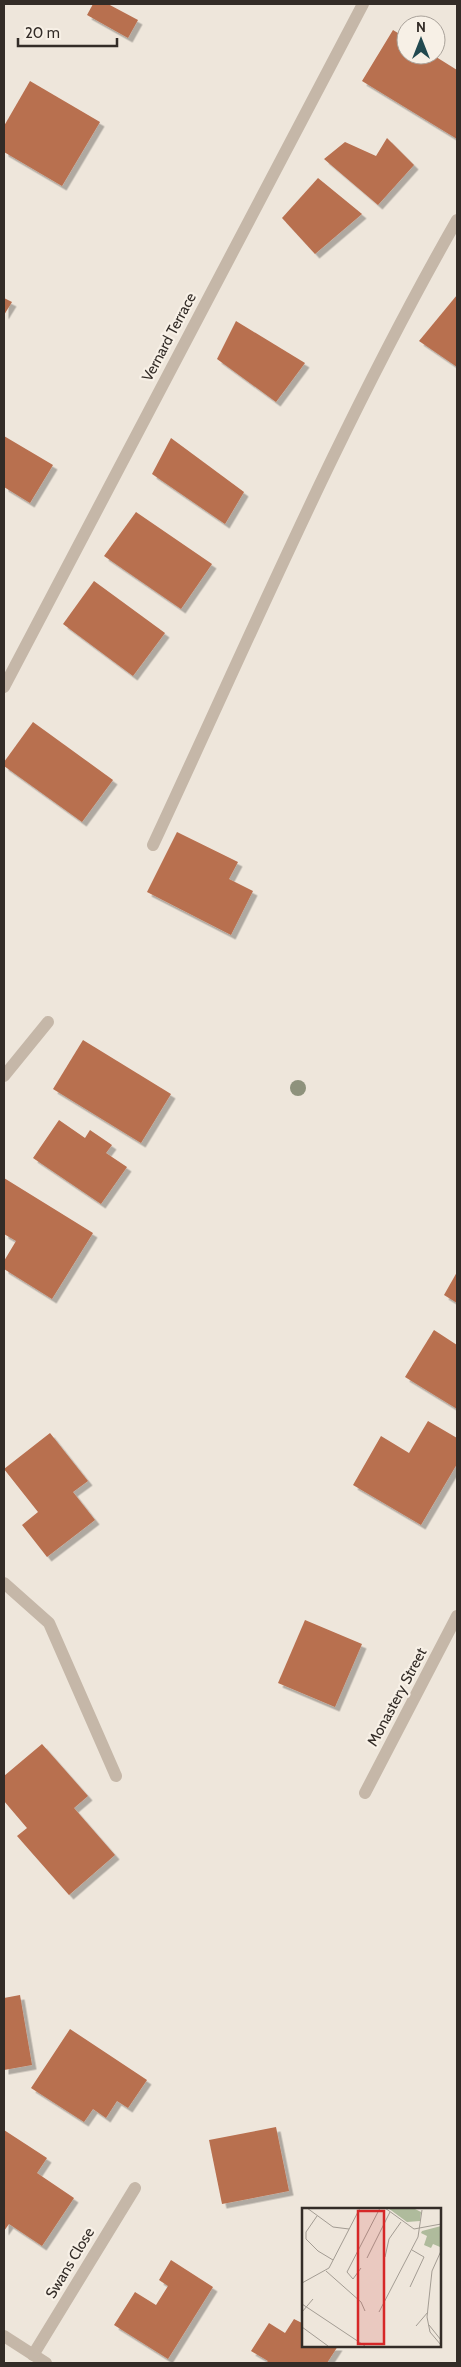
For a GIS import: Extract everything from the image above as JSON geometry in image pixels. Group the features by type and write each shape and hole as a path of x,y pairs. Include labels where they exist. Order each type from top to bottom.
{"street":[{"name":"Vernard Terrace","path":"4,687 363,4"},
{"path":"153,845 312,502 416,292 457,220"},
{"path":"4,1076 48,1022"},
{"path":"4,1583 49,1622 116,1776"},
{"name":"Monastery Street","path":"365,1793 457,1616"},
{"name":"Swans Close","path":"33,2355 135,2188"},
{"path":"4,2336 46,2363"}],"building":[{"path":"93,4 108,4 138,20 128,38 87,15"},
{"path":"393,30 396,32 396,65 446,65 446,63 457,70 457,139 362,81"},
{"path":"30,81 100,122 62,186 4,152 4,126"},
{"path":"387,138 414,165 378,205 324,159 345,142 376,156"},
{"path":"318,178 362,214 315,254 282,218"},
{"path":"457,295 457,367 419,341"},
{"path":"4,298 12,302 4,315"},
{"path":"236,321 305,363 276,402 217,359"},
{"path":"4,436 53,465 30,503 4,487"},
{"path":"171,438 244,492 225,524 152,474"},
{"path":"136,512 212,564 181,609 104,556"},
{"path":"94,581 165,633 133,676 63,624"},
{"path":"33,722 113,780 82,822 4,766 4,762"},
{"path":"177,832 238,862 229,879 253,891 231,935 147,892"},
{"path":"83,1040 171,1094 141,1143 53,1089"},
{"path":"59,1120 85,1138 90,1130 112,1145 106,1153 127,1167 101,1204 33,1158"},
{"path":"4,1178 93,1233 52,1299 4,1269 4,1261 16,1241 4,1234"},
{"path":"457,1272 457,1303 444,1295"},
{"path":"434,1330 457,1345 457,1409 405,1377"},
{"path":"428,1421 457,1438 457,1464 421,1525 353,1485 381,1436 409,1453"},
{"path":"50,1433 88,1481 73,1492 95,1520 47,1557 22,1525 38,1512 4,1469"},
{"path":"305,1620 362,1644 335,1707 278,1683"},
{"path":"42,1744 88,1796 74,1808 115,1855 69,1895 17,1836 27,1828 4,1801 4,1776"},
{"path":"20,1995 32,2065 4,2070 4,1998"},
{"path":"70,2029 147,2080 128,2108 117,2101 106,2118 93,2109 84,2122 31,2088"},
{"path":"276,2127 289,2191 222,2204 209,2140"},
{"path":"4,2130 47,2158 37,2173 74,2198 42,2246 9,2224 4,2231"},
{"path":"171,2260 213,2287 168,2359 114,2325 135,2292 156,2305 168,2286 159,2280"},
{"path":"294,2319 302,2323 302,2347 337,2347 327,2363 266,2363 268,2361 251,2351 269,2323 285,2333"}]}
